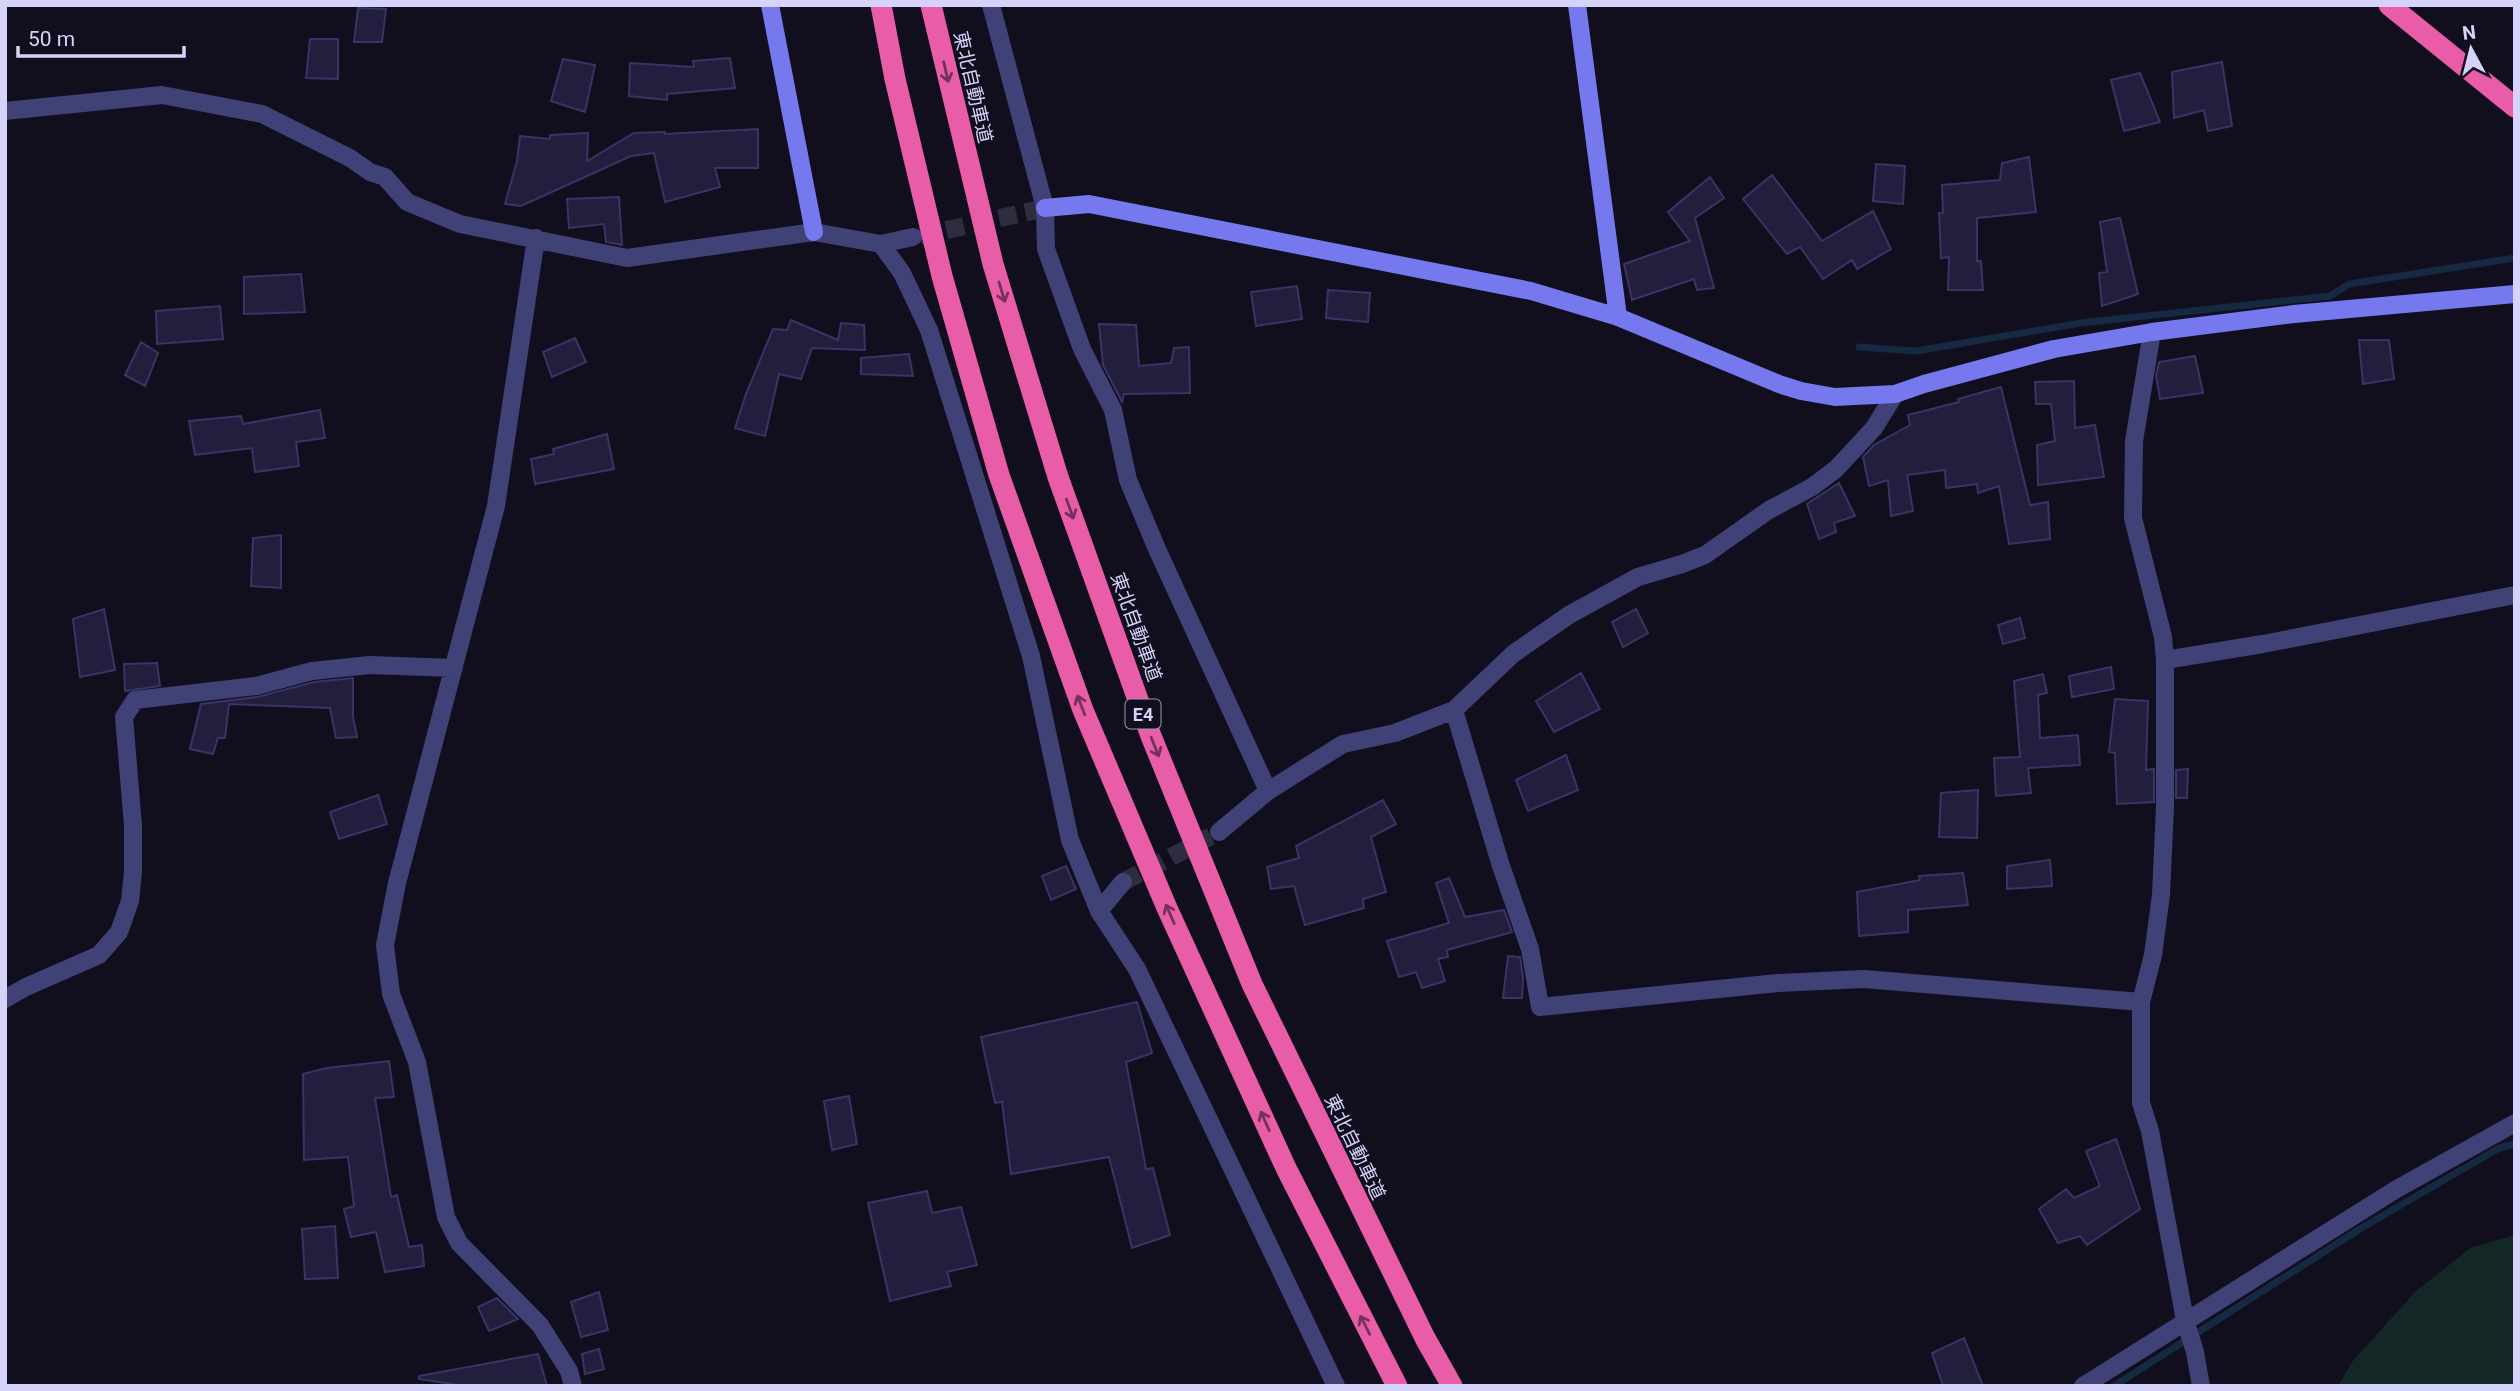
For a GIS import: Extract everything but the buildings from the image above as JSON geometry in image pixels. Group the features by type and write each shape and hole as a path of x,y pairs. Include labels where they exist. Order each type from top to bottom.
{"highway":[{"path":"881,5 895,79 943,276 999,475 1083,710 1167,908 1286,1168 1397,1386"},
{"name":"東北自動車道","path":"931,5 993,264 1058,477 1151,736 1252,984 1424,1338 1452,1386"},
{"path":"2389,5 2515,107"}],"street":[{"path":"770,5 814,232"},
{"path":"991,5 1045,208 1046,249 1082,349 1113,410 1128,480 1268,790"},
{"path":"1577,5 1618,317"},
{"path":"5,111 162,95 262,114 350,158 370,172 385,177 407,202 460,224 627,258 814,232 881,244 913,237"},
{"path":"1045,208 1089,204 1531,291 1618,317 1801,391 1835,397 1895,394 2054,349 2152,332 2294,314 2515,294"},
{"path":"536,238 496,506 397,883 385,945 391,994 416,1062 446,1217 460,1243 540,1325 569,1371 573,1386"},
{"path":"881,244 902,272 929,330 1031,656 1070,840 1099,911 1137,969 1336,1386"},
{"path":"2152,332 2134,441 2133,518 2163,637 2165,807 2161,895 2153,956 2141,1002 2141,1103 2150,1131 2201,1386"},
{"path":"1219,832 1268,790 1343,744 1395,733 1454,710 1513,654 1569,615 1638,577 1705,555 1769,510 1812,487 1836,469 1874,428 1895,394"},
{"path":"2165,660 2515,595"},
{"path":"5,999 99,955 119,932 130,901 133,872 133,826 124,717 135,701 256,686 312,671 370,665 454,668"},
{"path":"1454,710 1530,949 1540,1007 1778,983 1864,979 2141,1002"},
{"path":"1099,911 1123,882"},
{"path":"2083,1386 2189,1331 2395,1189 2515,1123"}],"green space":[{"path":"2515,1235 2515,1386 2338,1386 2352,1362 2416,1291 2472,1247"}],"waterway":[{"path":"1859,347 1916,351 2081,323 2330,296 2349,284 2515,258"},
{"path":"2114,1386 2363,1227 2499,1148 2515,1144"}],"tunnel":[{"path":"920,236 1045,208"},
{"path":"1123,882 1219,832"}]}
